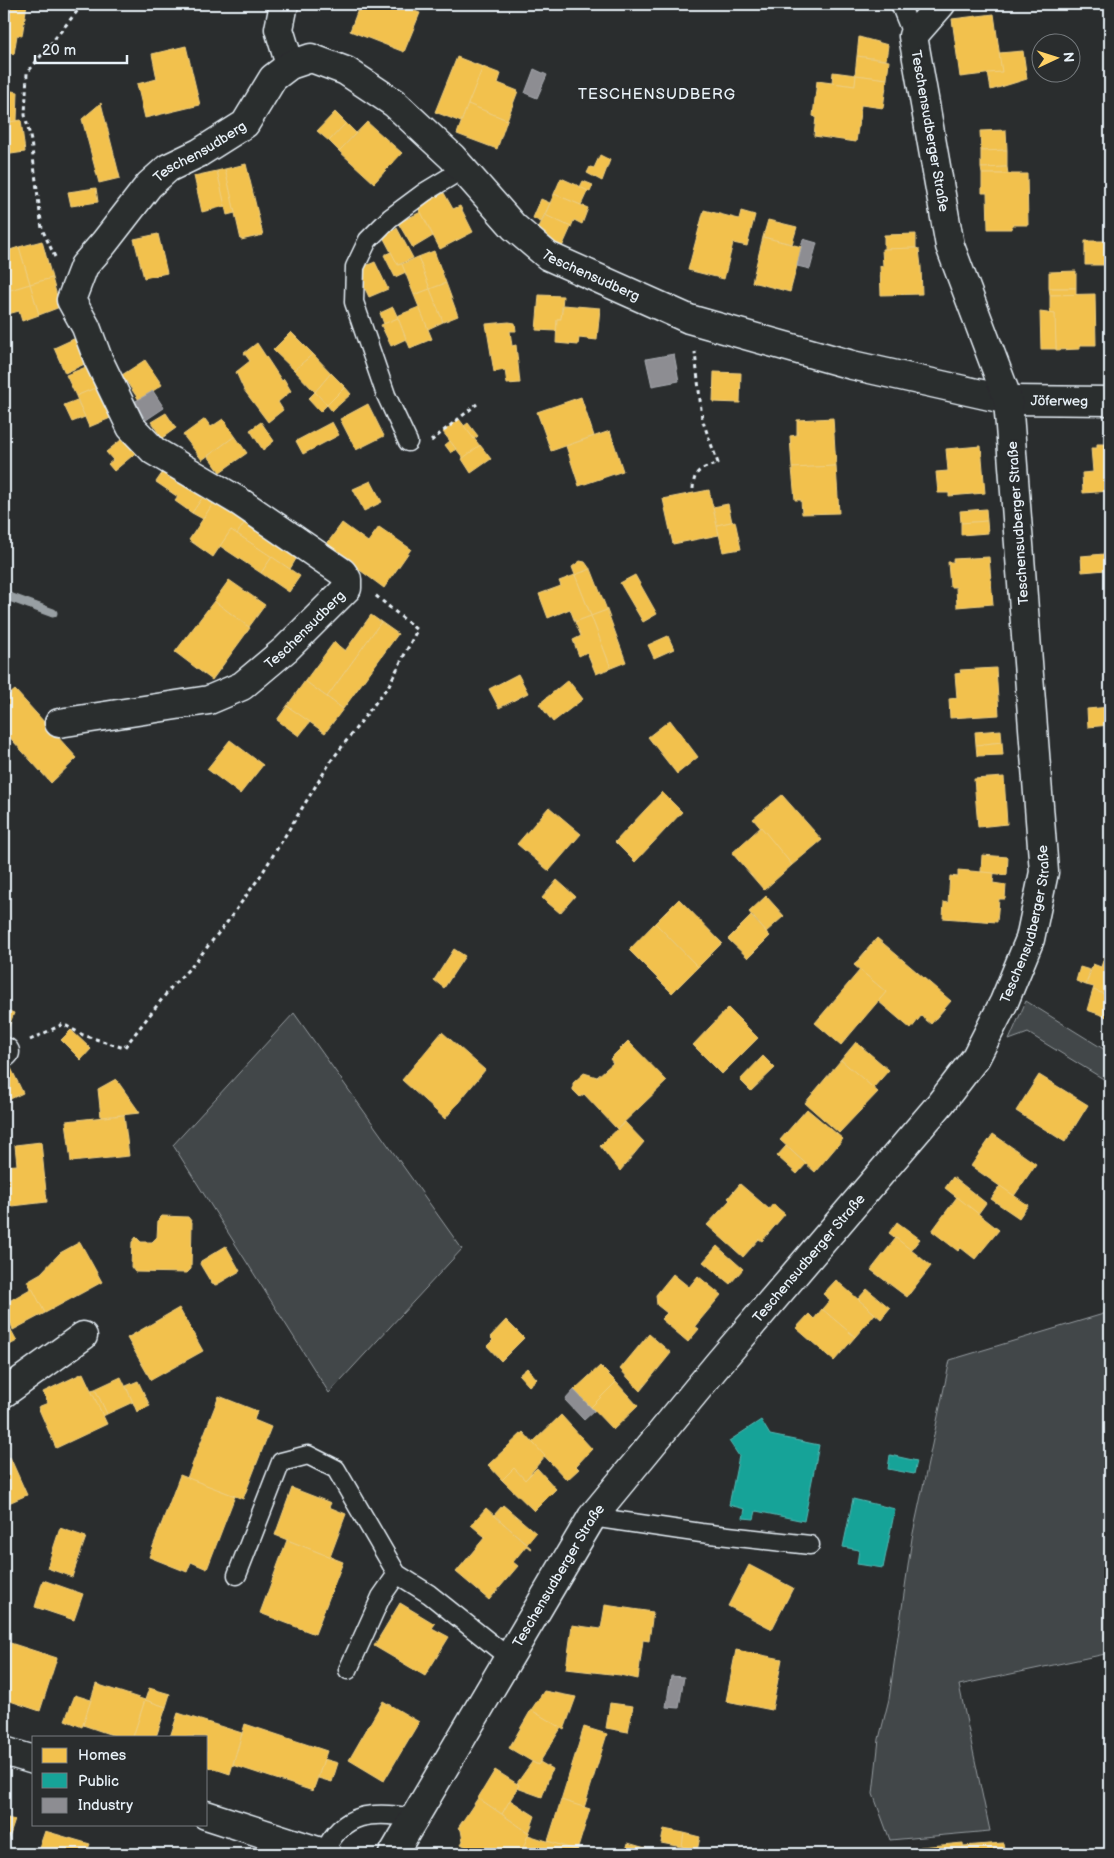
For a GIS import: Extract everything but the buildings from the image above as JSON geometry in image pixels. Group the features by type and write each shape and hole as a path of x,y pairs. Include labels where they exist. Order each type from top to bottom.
{"street":[{"path":"284,4 279,29 290,65"},
{"name":"Teschensudberger Straße","path":"393,1854 592,1517 718,1364 940,1104 976,1058 1004,1002 1030,939 1044,872 1008,400 950,246 912,36 941,4"},
{"name":"Teschensudberg","path":"59,723 210,700 242,686 286,649 347,588 347,579 342,572 240,502 154,451 132,427 98,359 86,327 71,300 84,266 104,244 149,184 168,168 199,153 245,124 273,78 290,65 311,58 346,71 394,103 463,169 514,226 548,256 688,319 852,365 1008,400"},
{"name":"Jöferweg","path":"1008,400 1110,401"},
{"path":"4,1393 84,1336"},
{"path":"4,1751 32,1759"},
{"path":"208,1816 326,1854"}],"lane":[{"name":"Teschensudberger Straße","path":"900,4 912,36"},
{"path":"408,442 386,395 354,302 355,266 368,240 390,218 425,192 463,169"},
{"name":"Teschensudberger Straße","path":"236,1575 281,1462 308,1455 336,1468 397,1574 429,1594 508,1657"},
{"path":"592,1517 701,1533 810,1545"},
{"path":"348,1670 381,1598 397,1574"},
{"path":"326,1854 329,1841 340,1828 353,1820 368,1814 384,1813 414,1818"}],"path":[{"path":"71,300 61,270 42,229 31,141 25,115 27,73 83,4"},
{"path":"688,319 695,352 702,419 718,463 698,471 694,476 693,489"},
{"path":"408,442 421,447 478,404"},
{"path":"4,1053 63,1024 82,1035 124,1048 173,985 192,966 228,921 262,875 332,761 389,685 417,630 385,602 342,572"}],"shaded area":[{"path":"1026,1001 1110,1053 1110,1083 1028,1033 1009,1040"},
{"path":"294,1013 462,1249 329,1393 173,1145"},
{"path":"1110,1312 1110,1653 959,1685 990,1831 890,1840 873,1794 879,1739 889,1699 912,1538 950,1360"}],"waterway":[{"path":"4,595 53,613"}],"district":[{"name":"TESCHENSUDBERG","path":"657,94"}]}
